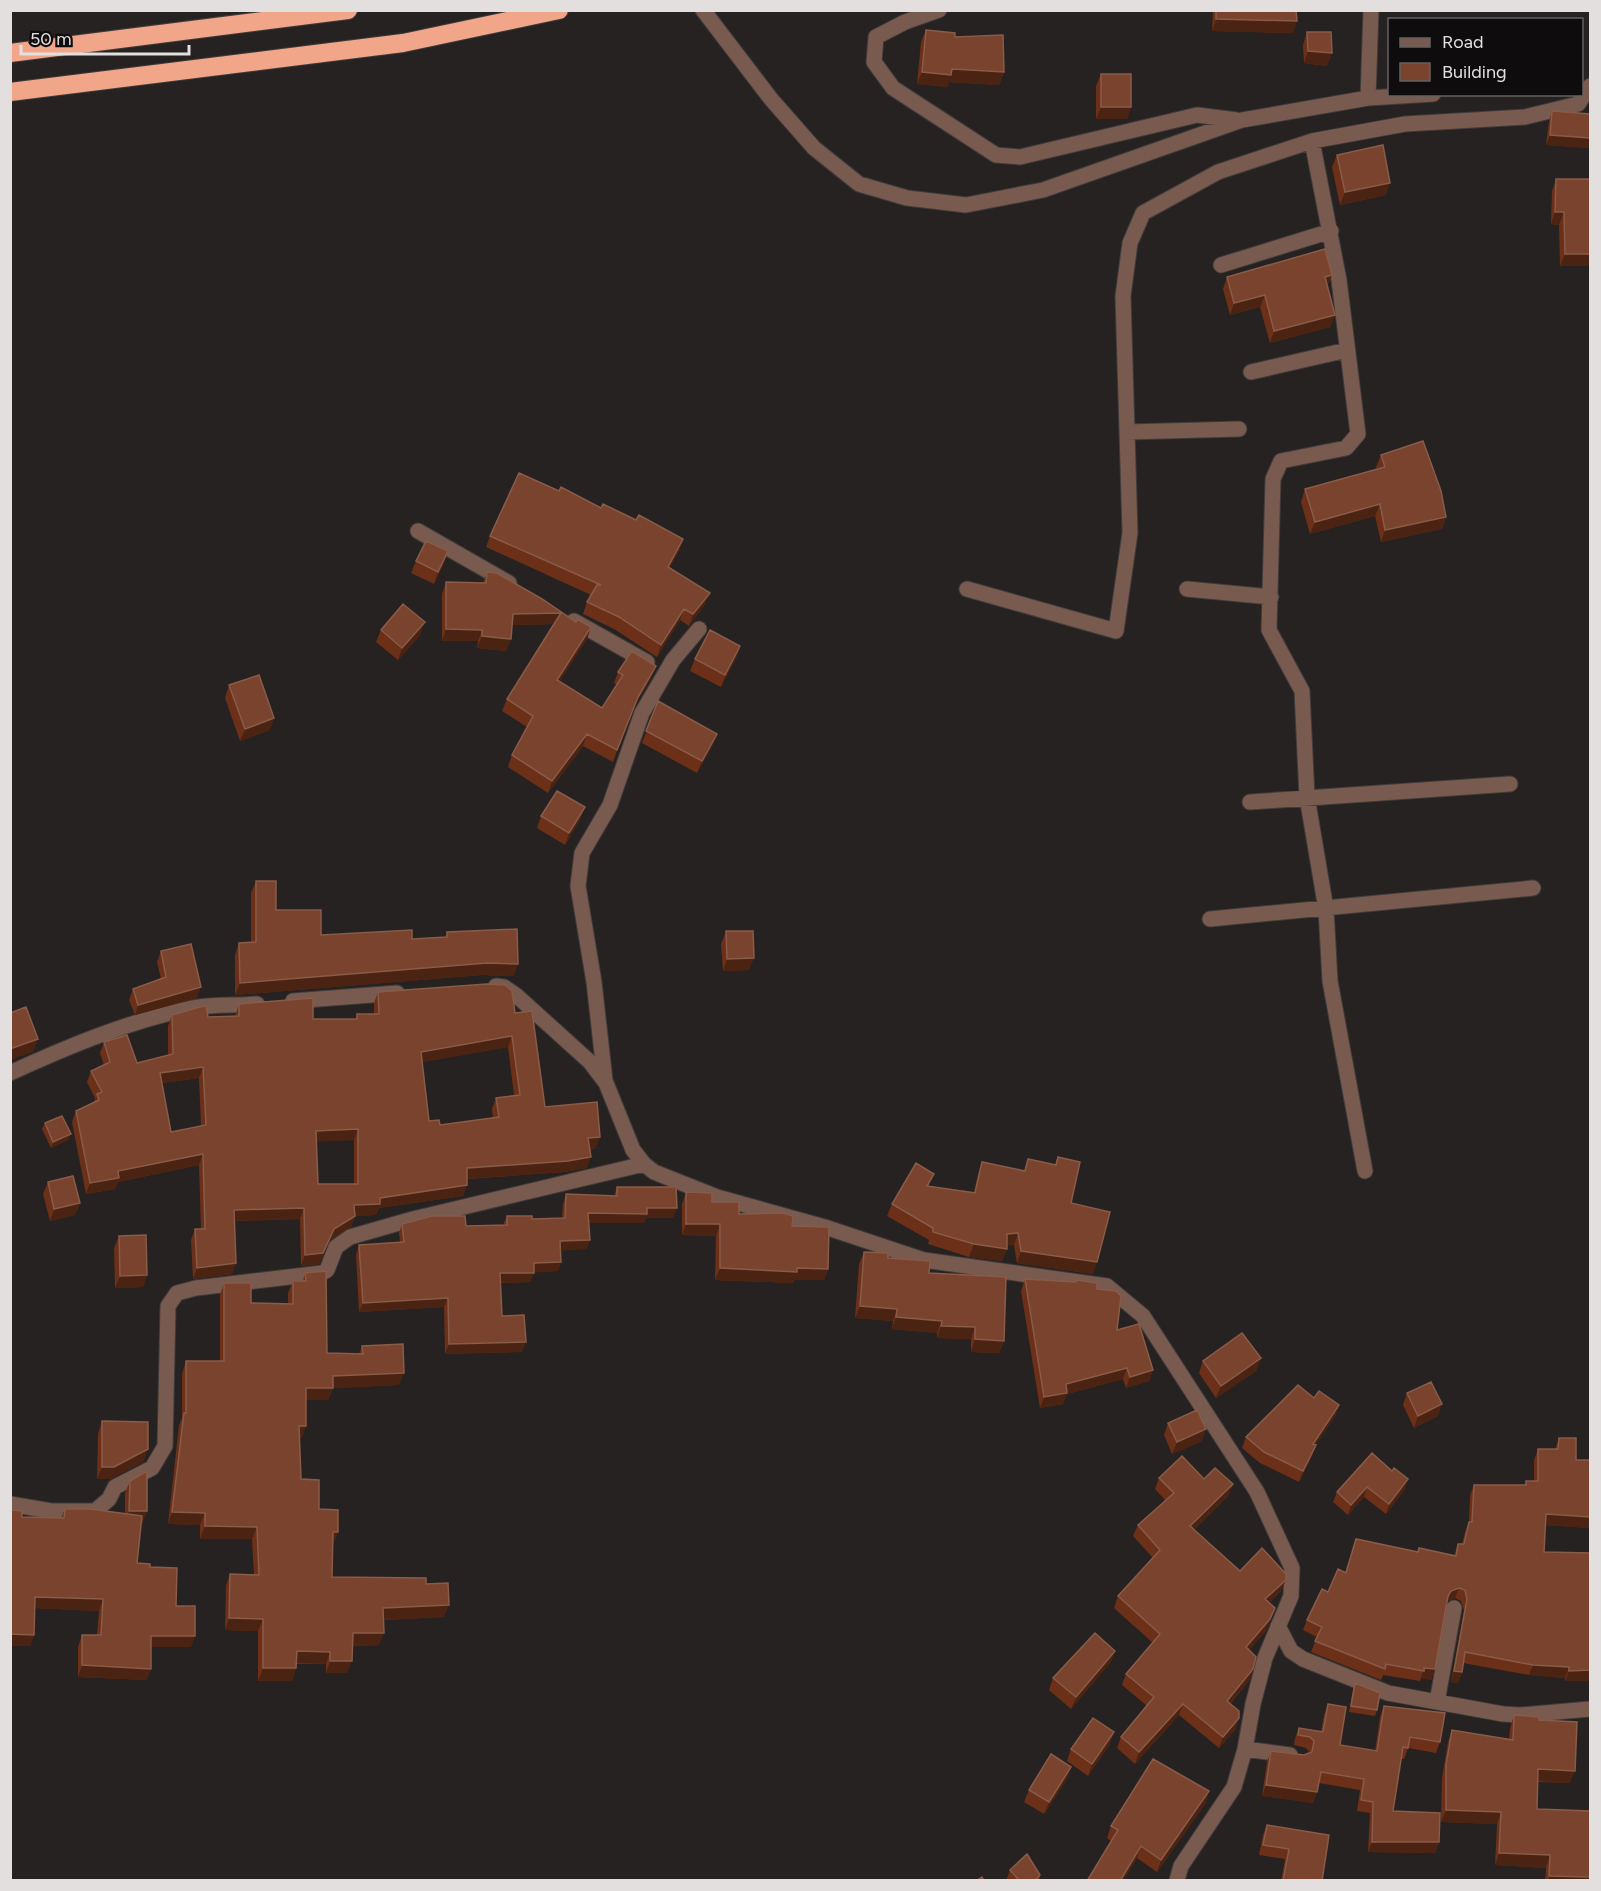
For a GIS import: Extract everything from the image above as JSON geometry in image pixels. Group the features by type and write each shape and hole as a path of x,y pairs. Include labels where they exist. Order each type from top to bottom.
{"highway":[{"path":"10,53 348,10"},
{"path":"10,92 403,43 559,10"}],"street":[{"path":"703,10 771,99 814,148 859,184 907,198 966,205 1043,190 1242,120 1368,98 1400,96"},
{"path":"939,10 905,22 876,37 874,62 893,88 996,155 1020,156 1197,115 1242,120"},
{"path":"1368,98 1371,10"},
{"path":"967,589 1116,630 1130,533 1123,296 1130,243 1143,213 1218,172 1312,141 1405,124 1525,117 1578,104 1590,85"},
{"path":"1312,141 1331,231 1358,434 1346,448 1281,461 1273,479 1269,630 1302,691 1307,797 1326,909 1330,981 1365,1171"},
{"path":"1221,265 1331,231"},
{"path":"1251,372 1347,350"},
{"path":"1127,432 1239,429"},
{"path":"418,531 521,590"},
{"path":"1187,589 1271,597"},
{"path":"558,612 666,673"},
{"path":"699,629 666,673 642,713 610,805 582,853 578,886 594,982 606,1083 633,1150 654,1172 717,1197 828,1228 924,1260 1107,1286 1128,1301 1143,1316 1251,1483 1292,1568 1291,1596 1265,1658 1245,1749 1234,1787 1181,1866 1177,1881"},
{"path":"1250,802 1510,784"},
{"path":"1210,919 1533,888"},
{"path":"483,985 504,987 517,996 590,1062 606,1083"},
{"path":"10,1073 79,1042 194,1008 414,992"},
{"path":"10,1504 51,1511 95,1511 109,1499 115,1487 152,1468 165,1446 168,1306 177,1293 196,1288 322,1273 327,1270 336,1247 350,1237 470,1204 644,1164"},
{"path":"1437,1702 1454,1608"},
{"path":"1278,1626 1291,1651 1317,1667 1388,1693 1520,1715 1590,1709"},
{"path":"1245,1749 1301,1756"}],"building":[{"path":"1216,10 1296,10 1297,21 1216,19"},
{"path":"926,30 955,33 955,37 1003,35 1004,72 952,69 951,75 922,72"},
{"path":"1307,32 1331,32 1332,53 1308,51"},
{"path":"1101,74 1131,74 1131,107 1101,107"},
{"path":"1552,111 1590,114 1590,138 1550,135"},
{"path":"1383,145 1390,183 1345,192 1337,155"},
{"path":"1556,179 1590,179 1590,254 1565,254 1564,212 1555,212"},
{"path":"1325,249 1332,275 1325,277 1335,315 1274,331 1265,295 1234,303 1227,277"},
{"path":"1423,441 1441,491 1446,517 1385,530 1380,504 1315,522 1305,489 1385,467 1381,455"},
{"path":"519,473 559,491 561,487 601,508 603,504 636,520 639,515 683,539 668,567 710,593 693,614 684,609 661,645 619,617 587,602 597,585 601,585 490,536"},
{"path":"426,541 448,551 438,572 416,561"},
{"path":"487,572 497,573 576,622 577,619 591,627 557,680 602,708 623,675 618,672 632,651 656,666 638,697 617,750 587,734 552,781 512,755 533,716 507,699 561,613 513,614 511,639 482,636 482,630 446,629 446,582 486,583"},
{"path":"403,604 425,622 402,648 381,630"},
{"path":"710,630 740,646 725,675 695,659"},
{"path":"259,675 274,718 245,729 229,685"},
{"path":"658,701 717,734 702,761 646,731"},
{"path":"557,791 585,807 569,833 541,816"},
{"path":"256,881 276,881 276,910 321,910 321,935 412,930 412,939 447,937 447,932 517,929 518,964 487,963 240,983 239,943 256,942"},
{"path":"726,931 753,931 754,958 727,959"},
{"path":"191,944 201,987 138,1005 133,989 166,977 161,951"},
{"path":"487,984 505,985 512,991 515,1013 532,1011 545,1107 597,1102 600,1137 588,1138 591,1157 568,1161 467,1168 467,1185 380,1198 380,1204 354,1205 355,1216 334,1229 323,1253 305,1255 304,1208 234,1210 236,1263 197,1268 195,1229 205,1229 203,1154 118,1171 119,1178 90,1183 76,1111 99,1100 97,1094 102,1092 91,1071 110,1062 104,1042 127,1035 137,1063 173,1054 172,1015 206,1006 208,1017 239,1016 239,1004 313,998 313,1019 357,1019 357,1014 379,1014 378,992","holes":["512,1036 520,1095 496,1098 499,1117 440,1125 439,1120 429,1121 421,1052","203,1067 206,1125 171,1132 160,1073","358,1129 358,1184 318,1184 316,1131"]},
{"path":"26,1007 38,1039 10,1049 10,1013"},
{"path":"62,1116 71,1134 53,1142 45,1123"},
{"path":"1058,1157 1080,1162 1071,1203 1110,1212 1097,1262 1021,1251 1018,1233 1007,1234 1007,1249 974,1244 933,1232 933,1228 892,1204 916,1163 934,1174 927,1186 975,1193 982,1162 1025,1171 1028,1159 1056,1165"},
{"path":"73,1176 80,1203 54,1209 48,1182"},
{"path":"617,1187 676,1187 677,1208 647,1208 647,1214 588,1213 590,1240 560,1241 561,1262 534,1263 534,1273 500,1273 502,1316 524,1315 526,1342 449,1344 448,1298 363,1303 359,1245 404,1242 402,1224 432,1216 465,1216 466,1226 507,1225 507,1216 532,1216 532,1219 565,1218 566,1194 617,1196"},
{"path":"686,1192 712,1193 712,1202 739,1202 739,1214 782,1213 793,1216 792,1226 829,1227 828,1269 797,1268 797,1272 720,1268 720,1224 686,1224"},
{"path":"146,1235 147,1275 120,1276 119,1236"},
{"path":"864,1252 888,1253 888,1258 930,1261 929,1273 1006,1277 1004,1341 975,1339 975,1327 941,1326 942,1321 896,1317 897,1309 860,1306"},
{"path":"326,1271 327,1353 363,1354 362,1346 403,1344 404,1373 333,1376 333,1388 306,1388 306,1426 299,1426 301,1479 319,1480 319,1509 338,1510 338,1532 333,1532 332,1577 426,1578 426,1584 448,1583 449,1605 383,1608 384,1633 353,1633 352,1661 330,1661 330,1652 297,1651 296,1668 263,1668 263,1619 229,1618 230,1574 259,1575 257,1527 205,1526 205,1513 172,1512 184,1413 186,1413 186,1361 224,1361 224,1283 251,1283 251,1303 293,1304 293,1281 306,1281 305,1273"},
{"path":"1025,1279 1076,1282 1077,1280 1097,1283 1097,1289 1116,1291 1121,1296 1117,1330 1139,1324 1153,1370 1130,1377 1127,1368 1066,1384 1067,1393 1044,1397"},
{"path":"1242,1333 1261,1358 1221,1386 1203,1361"},
{"path":"1431,1382 1442,1404 1418,1416 1407,1393"},
{"path":"1298,1385 1314,1398 1319,1391 1339,1405 1313,1444 1316,1445 1303,1471 1264,1452 1246,1437"},
{"path":"1197,1410 1206,1429 1177,1442 1168,1423"},
{"path":"102,1421 148,1422 148,1449 114,1467 102,1467"},
{"path":"1559,1438 1576,1438 1576,1460 1590,1460 1590,1517 1546,1514 1544,1552 1590,1553 1590,1670 1569,1671 1569,1667 1533,1665 1465,1652 1462,1672 1454,1671 1467,1599 1465,1590 1459,1588 1451,1591 1448,1596 1435,1669 1424,1668 1424,1671 1386,1664 1385,1669 1315,1641 1322,1627 1307,1620 1322,1589 1328,1592 1338,1569 1346,1573 1356,1539 1418,1552 1419,1548 1456,1556 1458,1544 1464,1544 1469,1522 1472,1522 1474,1485 1526,1485 1526,1481 1538,1481 1538,1449 1558,1449"},
{"path":"1372,1453 1392,1471 1394,1468 1408,1479 1389,1504 1367,1487 1351,1505 1337,1492"},
{"path":"1182,1456 1204,1479 1215,1468 1233,1484 1190,1526 1240,1571 1262,1548 1286,1574 1286,1580 1265,1599 1275,1608 1270,1619 1246,1647 1256,1657 1253,1669 1227,1701 1239,1711 1239,1718 1223,1737 1183,1704 1139,1752 1121,1737 1154,1697 1126,1674 1160,1634 1118,1596 1160,1550 1138,1525 1174,1493 1159,1478"},
{"path":"147,1471 147,1511 129,1511 130,1481"},
{"path":"65,1509 90,1509 142,1516 137,1563 150,1564 150,1567 177,1568 176,1606 195,1606 195,1636 151,1636 151,1669 82,1665 82,1635 101,1635 103,1599 35,1597 34,1635 10,1634 10,1510 22,1511 22,1517 64,1518"},
{"path":"1095,1633 1115,1651 1076,1697 1053,1678"},
{"path":"1355,1683 1380,1693 1377,1710 1351,1706"},
{"path":"1328,1704 1346,1707 1340,1745 1377,1751 1384,1706 1445,1713 1440,1742 1410,1737 1408,1748 1403,1747 1393,1811 1440,1813 1439,1842 1372,1842 1373,1802 1361,1800 1364,1779 1321,1772 1317,1792 1266,1785 1271,1751 1304,1755 1312,1752 1314,1741 1310,1737 1298,1735 1299,1728 1323,1732"},
{"path":"1514,1715 1539,1717 1539,1720 1577,1722 1575,1771 1538,1769 1537,1809 1590,1811 1590,1877 1549,1876 1550,1855 1499,1853 1501,1812 1446,1810 1446,1765 1452,1730 1513,1740"},
{"path":"1093,1718 1114,1732 1092,1764 1071,1749"},
{"path":"1051,1754 1071,1767 1049,1802 1029,1790"},
{"path":"1153,1759 1209,1791 1161,1860 1141,1846 1120,1881 1087,1881 1118,1830 1111,1826"},
{"path":"1267,1825 1329,1835 1322,1881 1283,1881 1289,1849 1263,1845"},
{"path":"1027,1854 1040,1875 1035,1881 1020,1881 1010,1870"}]}
